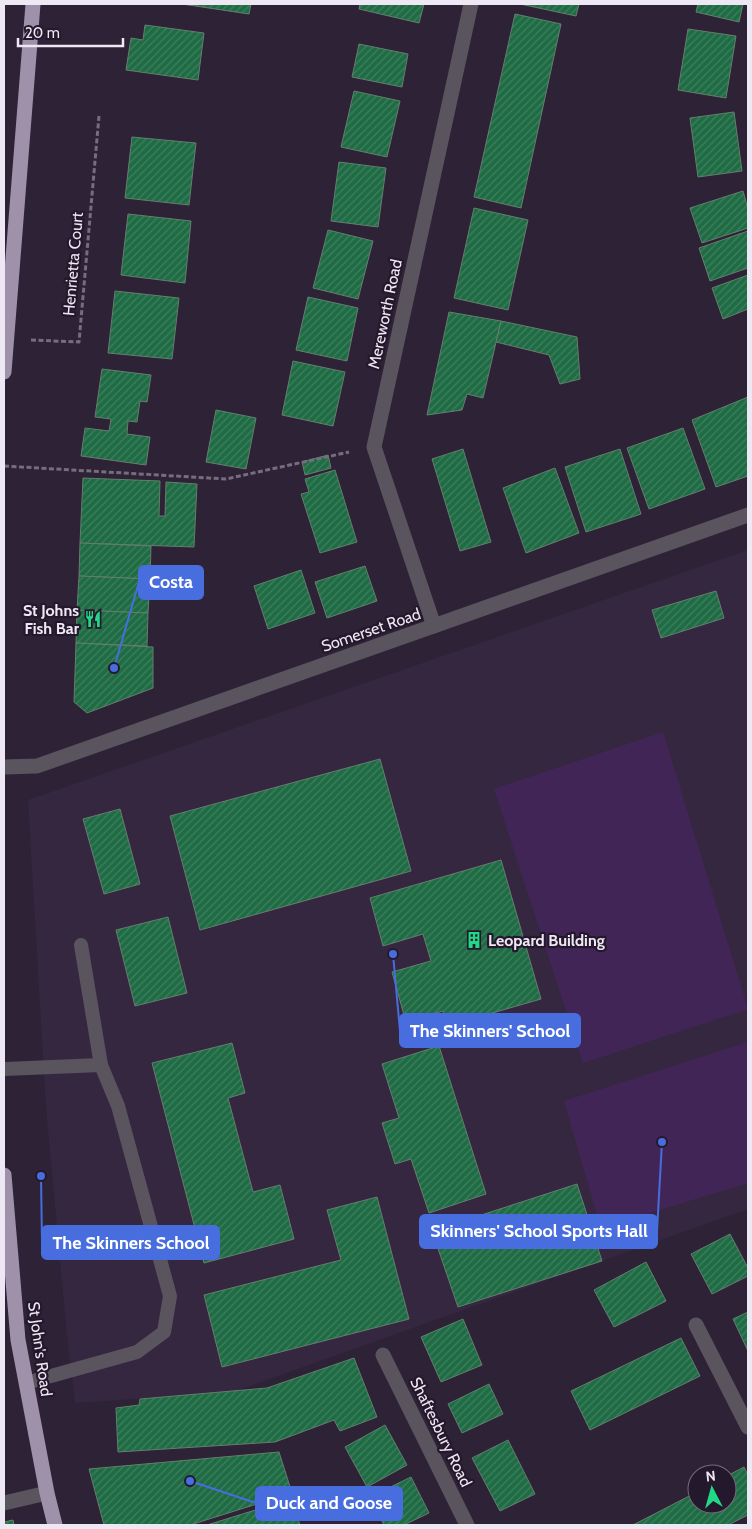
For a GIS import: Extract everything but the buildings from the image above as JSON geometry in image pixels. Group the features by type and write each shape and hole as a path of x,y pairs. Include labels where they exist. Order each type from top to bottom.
{"highway":[{"path":"4,372 33,4"},
{"name":"St John's Road","path":"4,1175 10,1316 18,1340 46,1493 55,1525"}],"street":[{"name":"Mereworth Road","path":"374,447 471,4"},
{"path":"374,447 434,626"},
{"name":"Somerset Road","path":"4,767 37,766 748,515"},
{"path":"696,1325 748,1428"},
{"name":"Shaftesbury Road","path":"383,1355 467,1525"},
{"path":"4,1503 46,1493"}],"lane":[{"path":"26,1383 137,1352 164,1332 170,1296 118,1106 101,1065 81,945"},
{"path":"4,1069 101,1065"}],"path":[{"name":"Henrietta Court","path":"7,339 79,342 99,116"},
{"path":"4,466 226,479 374,447"}],"shaded area":[{"path":"748,550 748,1209 233,1392 75,1403 46,1107 28,800"},
{"path":"663,732 748,1009 583,1063 494,789"},
{"path":"748,1042 748,1183 601,1228 564,1101"}],"place":[{"name":"St Johns Fish Bar","path":"93,619"},
{"name":"Costa","path":"114,668"},
{"name":"Leopard Building","path":"474,940"},
{"name":"The Skinners' School","path":"393,954"},
{"name":"Skinners' School Sports Hall","path":"662,1142"},
{"name":"The Skinners School","path":"41,1176"},
{"name":"Duck and Goose","path":"190,1481"}]}
